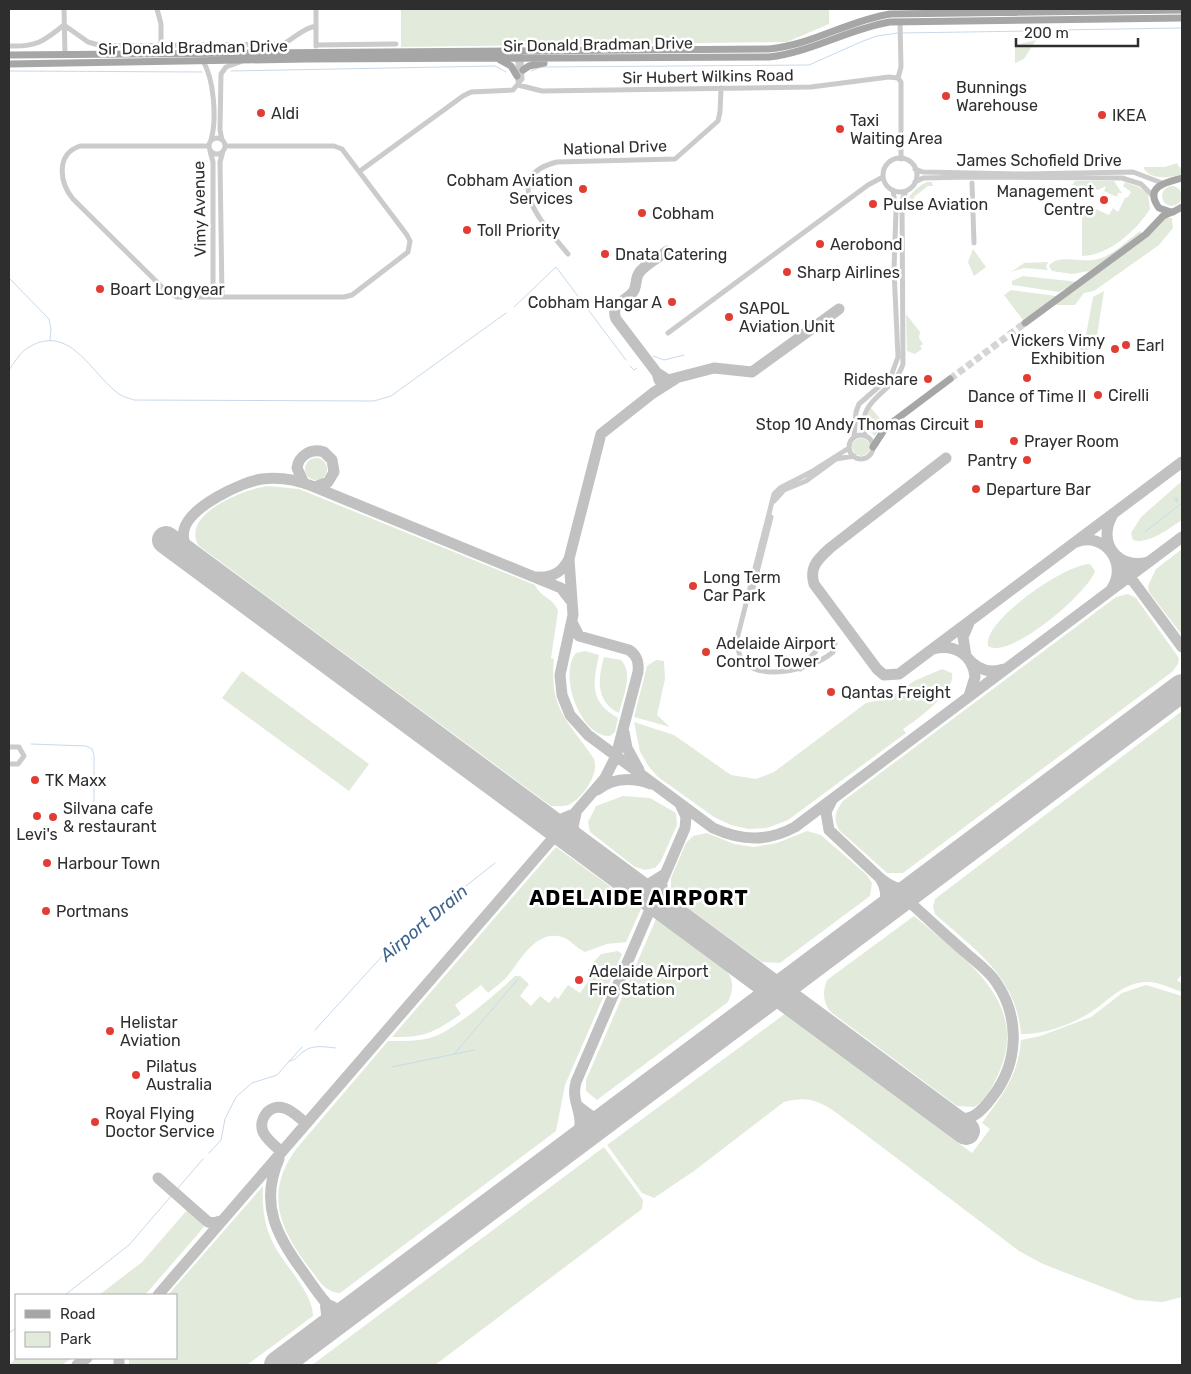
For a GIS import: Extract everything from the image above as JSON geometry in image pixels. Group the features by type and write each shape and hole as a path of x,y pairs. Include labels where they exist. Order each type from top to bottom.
{"main road":[{"path":"880,15 893,9"},
{"path":"908,9 920,14"},
{"path":"1077,10 1082,16 1121,18"},
{"name":"Sir Donald Bradman Drive","path":"9,55 316,48 573,58 780,56 812,48 861,27 900,20 920,14 970,11 1182,10"},
{"name":"Sir Donald Bradman Drive","path":"9,64 306,59 497,59 768,49 800,44 842,26 880,15 900,20"},
{"path":"900,20 1182,18"},
{"path":"306,59 316,48 323,60"},
{"path":"52,62 65,55 73,62"},
{"path":"523,70 539,63 564,63 573,58"},
{"path":"497,59 511,66 517,76"},
{"path":"1172,212 1159,208 1154,197 1155,192 1162,183 1182,178"},
{"path":"1172,180 1182,186"},
{"path":"1025,323 1146,234 1163,216 1182,207"},
{"path":"873,447 886,427 950,379"}],"street":[{"path":"64,9 65,55"},
{"path":"157,9 161,24 161,45"},
{"path":"316,9 316,48"},
{"path":"900,20 900,67 898,78 900,82 901,159"},
{"path":"9,46 34,46 43,42 64,25"},
{"name":"Sir Donald Bradman Drive","path":"64,25 95,45 283,44 296,38 306,27 316,26"},
{"name":"Sir Donald Bradman Drive","path":"316,48 396,44"},
{"path":"360,171 463,96 471,92 508,92 522,79 523,70 520,57"},
{"path":"518,84 517,76 520,57"},
{"path":"224,149 220,130 221,74 229,65 247,60"},
{"name":"Vimy Avenue","path":"203,61 208,70 212,86 213,130 211,140"},
{"name":"Sir Hubert Wilkins Road","path":"518,84 542,91 811,87 889,77 898,78"},
{"name":"National Drive","path":"568,254 530,203 528,190 535,173 542,167 556,162 666,161 675,159 718,121 721,88"},
{"path":"209,149 211,140 217,138 222,140"},
{"path":"80,146 209,149 216,154 224,149 334,146 346,152 407,234 410,248 404,257 352,295 344,297 213,297 171,295 67,191 64,182 63,160 70,150 80,146"},
{"name":"Vimy Avenue","path":"209,149 213,162 213,297"},
{"name":"Vimy Avenue","path":"222,297 220,162 224,149"},
{"path":"668,333 868,185 883,177 888,164 901,159 909,162 915,168 915,182 906,191 902,200 903,364 894,382 867,407 863,422 865,436 870,440 873,447 868,456 861,458 854,456 836,460 806,480 784,490 776,497 757,578 746,608"},
{"name":"James Schofield Drive","path":"915,168 923,172 1024,174 1133,172 1162,183"},
{"path":"883,177 886,185 893,190 906,191"},
{"path":"968,177 972,183"},
{"name":"James Schofield Drive","path":"915,182 923,178 968,177 1131,179 1141,184 1154,197"},
{"path":"974,243 972,183 975,177"},
{"path":"800,669 822,644 830,641 835,643 835,649 831,654 800,669 775,672 758,669 743,661 739,653 738,641 774,494 780,488 811,472 849,448 854,437 856,412 859,404 886,382 894,370 898,357 894,270 896,211 893,190"},
{"path":"854,437 865,436"},
{"path":"849,448 854,456"},
{"path":"9,747 19,747 24,756 20,763 9,764"}],"green space":[{"path":"401,9 829,9 829,24 787,42 401,47"},
{"path":"1036,40 1024,59 1015,63 1015,45"},
{"path":"1177,163 1182,168 1182,174 1161,177 1151,175 1144,169 1144,167 1165,167"},
{"path":"1075,181 1114,181 1122,193 1118,193 1117,197 1104,191 1106,186 1098,190 1088,186 1084,194 1076,198 1076,185 1072,185"},
{"path":"927,182 932,182 933,186 928,186 914,197 913,208 905,209 913,192"},
{"path":"1125,182 1139,187 1148,194 1150,209 1137,226 1120,241 1102,252 1082,256 1082,206 1089,210 1091,207 1109,215 1113,208 1118,212 1125,198 1131,192 1123,186"},
{"path":"1172,186 1179,189 1182,196 1179,203 1172,206 1165,203 1162,196 1165,189"},
{"path":"1165,218 1172,218 1173,228 1159,245 1094,291 1084,293 1075,305 1054,305 1107,267"},
{"path":"1140,231 1142,234 1089,271 1072,274 1052,271 1049,266 1052,262 1063,259 1100,259 1112,253"},
{"path":"973,249 986,267 974,276 968,262"},
{"path":"1048,262 1046,267 1048,270 1024,268 1011,272 1024,263"},
{"path":"1023,276 1079,282 1059,292 1012,285 1012,281"},
{"path":"1011,290 1057,297 1023,320 1004,295"},
{"path":"1104,291 1096,342 1082,354 1079,347 1085,340 1093,297"},
{"path":"906,314 920,332 919,338 923,344 920,346 922,349 915,354 907,351"},
{"path":"870,407 885,424 874,436 866,425"},
{"path":"861,438 867,441 870,447 867,453 861,456 855,453 852,447 855,441"},
{"path":"316,458 324,461 327,469 324,477 316,480 308,477 305,469 308,461"},
{"path":"1182,481 1182,520 1152,538 1139,541 1133,540 1131,533 1141,517"},
{"path":"268,486 299,489 535,585 541,593 554,603 558,611 551,658 554,659 554,691 562,714 594,759 595,765 592,778 579,798 568,805 551,806 199,546 195,534 198,524 206,514 217,505 231,498"},
{"path":"1182,549 1182,635 1149,592 1148,586 1156,569"},
{"path":"1090,564 1095,571 1090,581 1079,594 1047,622 1013,644 998,648 988,646 990,635 998,622 1028,595 1064,573 1079,566"},
{"path":"1128,594 1136,598 1179,658 1178,664 1172,672 903,873 887,873 839,830 836,816 843,801 1116,597"},
{"path":"585,651 599,655 595,674 595,691 602,705 618,718 615,732 610,736 599,734 590,726 581,716 575,703 571,689 571,663 576,653"},
{"path":"604,657 621,660 627,672 626,685 619,713 606,702 600,689 600,673"},
{"path":"656,660 664,661 665,679 657,715 670,727 634,717 647,666"},
{"path":"942,669 952,673 952,680 948,688 934,704 903,729 906,733 788,820 767,828 748,829 731,825 714,817 658,777 640,752 634,722 674,735 731,775 756,779 774,772 866,703 890,698 914,681"},
{"path":"242,671 369,764 349,791 222,698"},
{"path":"1182,711 1182,974 1177,980 1182,984 1182,992 1155,983 1136,983 1121,990 1095,1010 1073,1022 1047,1031 1021,1034 1018,1014 1002,980 978,952 935,914 933,907 935,899"},
{"path":"623,796 650,798 676,813 677,825 661,861 655,868 645,870 635,867 590,832 588,822 596,806"},
{"path":"807,831 821,835 867,875 872,883 870,896 780,963 762,962 676,899 671,889 671,878 686,843 693,836 707,833 734,844 754,847 777,843"},
{"path":"556,847 641,909 626,942 607,944 585,952 562,937 552,936 544,938 529,948 506,978 488,993 481,985 455,1005 461,1014 452,1020 429,1033 392,1037"},
{"path":"914,916 969,963 985,981 998,1000 1006,1021 1007,1045 1000,1070 986,1096 974,1107 957,1106 832,1013 825,1002 824,989 827,980"},
{"path":"656,919 717,962 725,970 730,976 732,983 731,995 728,1002 597,1100 586,1091 586,1080"},
{"path":"618,951 622,954 615,970 606,969 593,963 601,954"},
{"path":"595,968 612,977 565,1085 556,1131 340,1293 330,1291 317,1278 300,1255 284,1226 280,1211 278,1196 280,1180 297,1148 388,1041 420,1040 447,1031 467,1017 515,976 520,976 529,984 520,996 531,1006 540,996 549,1003 555,996 558,999 568,985 580,993 593,974 587,970"},
{"path":"1146,985 1182,996 1182,1297 1163,1302 1136,1300 1043,1264 1019,1251 821,1103 804,1099 784,1102 694,1171 654,1198 642,1193 607,1145 786,1013 972,1153 990,1129 982,1123 1003,1094 1013,1075 1021,1040 1040,1036 1091,1017 1122,993"},
{"path":"604,1147 643,1200 642,1209 435,1365 312,1365"},
{"path":"263,1186 264,1215 270,1236 308,1297 313,1316 247,1365 129,1365 129,1359 178,1359 178,1294 169,1294"},
{"path":"188,1209 201,1219 204,1227 146,1294 100,1294 142,1262"},
{"path":"15,1359 71,1359 62,1365 9,1365"}],"waterway":[{"path":"1057,30 1182,28"},
{"path":"902,33 1031,31"},
{"path":"531,71 541,67 809,65 863,41 877,36 898,33"},
{"path":"231,71 495,66 506,72"},
{"path":"9,71 202,72"},
{"path":"514,307 556,267 626,360"},
{"path":"9,278 49,319 50,340"},
{"path":"9,370 26,349 41,342 55,341 67,345 78,353 119,394 134,400 374,401 391,396 506,313"},
{"name":"Airport Drain","path":"653,356 664,360 684,355"},
{"name":"Airport Drain","path":"630,366 634,370 637,368"},
{"path":"1176,497 1178,501"},
{"path":"1174,498 1177,502"},
{"path":"1145,532 1182,503"},
{"path":"31,744 86,746 92,749 94,755 94,801"},
{"name":"Airport Drain","path":"315,1030 395,942 495,863"},
{"path":"455,1053 518,979"},
{"name":"Airport Drain","path":"209,1153 221,1140 225,1119 236,1097 252,1083 277,1075 302,1047"},
{"path":"289,1061 295,1059 307,1049 319,1047 336,1048"},
{"path":"392,1067 474,1050"},
{"name":"Airport Drain","path":"66,1294 129,1245 203,1159"},
{"name":"Airport Drain","path":"9,1333 15,1329"}],"taxiway":[{"path":"659,380 657,373 616,319 615,310 634,290 641,270 667,251"},
{"path":"657,373 668,380 714,368 752,372 839,309"},
{"path":"538,577 553,575 569,559 601,434 653,393 675,379"},
{"path":"304,483 297,468 300,459 310,452 324,452 332,460 334,472 328,482 315,487"},
{"path":"946,458 830,548 818,560 814,568 814,584 877,669 884,675 899,674 1182,462"},
{"path":"196,561 190,555 183,539 188,521 195,513 229,490 262,479 281,479 312,486 561,588 572,602"},
{"path":"1112,516 1107,536 1113,552 1119,558 1128,562 1148,562"},
{"path":"569,559 573,615 560,675 562,695 570,715 588,735 713,828 734,835 754,838 774,835 795,827 1182,537"},
{"path":"1076,542 1096,541 1104,545 1111,552 1117,569 1116,579 1112,588"},
{"path":"1113,554 1182,647"},
{"path":"159,1294 605,778 616,756 638,672 638,662 634,654 629,650 579,636 572,622"},
{"path":"969,623 963,637 966,656 978,667 988,671 1004,669"},
{"path":"933,649 955,649 971,662 975,677 969,696"},
{"path":"624,732 627,748 639,770"},
{"path":"597,790 610,783 623,780 637,780 651,784"},
{"path":"832,800 826,812 829,830 883,883 886,899 883,908 876,917"},
{"path":"571,1146 580,1127 575,1098 576,1082 685,828 686,817 680,804"},
{"path":"576,813 573,827 580,844"},
{"path":"544,817 559,820 571,815"},
{"path":"632,882 649,884 665,874"},
{"path":"880,878 900,889 922,884"},
{"path":"662,885 662,897 670,910"},
{"path":"904,897 993,978 1004,996 1012,1024 1012,1054 1002,1083 993,1096 984,1108 974,1116 962,1119 946,1116"},
{"path":"282,1152 269,1141 263,1132 263,1118 269,1110 279,1107 287,1109 306,1123"},
{"path":"579,1107 591,1116 610,1117"},
{"path":"279,1159 273,1175 271,1191 271,1205 279,1233 294,1260 327,1304 337,1309 354,1309"},
{"path":"158,1178 208,1222 214,1223 223,1220"},
{"path":"319,1335 327,1318 325,1301"},
{"path":"77,1365 86,1359"},
{"path":"119,1359 119,1365"}],"runway":[{"path":"166,540 966,1131"},
{"path":"278,1365 1182,688"}],"tunnel":[{"path":"950,379 1025,323"}],"place":[{"name":"Bunnings Warehouse","path":"946,96"},
{"name":"Aldi","path":"261,113"},
{"name":"IKEA","path":"1102,115"},
{"name":"Taxi Waiting Area","path":"840,129"},
{"name":"Cobham Aviation Services","path":"583,189"},
{"name":"Management Centre","path":"1104,200"},
{"name":"Pulse Aviation","path":"873,204"},
{"name":"Cobham","path":"642,213"},
{"name":"Toll Priority","path":"467,230"},
{"name":"Aerobond","path":"820,244"},
{"name":"Dnata Catering","path":"605,254"},
{"name":"Sharp Airlines","path":"787,272"},
{"name":"Boart Longyear","path":"100,289"},
{"name":"Cobham Hangar A","path":"672,302"},
{"name":"SAPOL Aviation Unit","path":"729,317"},
{"name":"Earl","path":"1126,345"},
{"name":"Vickers Vimy Exhibition","path":"1115,349"},
{"name":"Dance of Time II","path":"1027,378"},
{"name":"Rideshare","path":"928,379"},
{"name":"Cirelli","path":"1098,395"},
{"name":"Stop 10 Andy Thomas Circuit","path":"979,424"},
{"name":"Prayer Room","path":"1014,441"},
{"name":"Pantry","path":"1027,460"},
{"name":"Departure Bar","path":"976,489"},
{"name":"Long Term Car Park","path":"693,586"},
{"name":"Adelaide Airport Control Tower","path":"706,652"},
{"name":"Qantas Freight","path":"831,692"},
{"name":"TK Maxx","path":"35,780"},
{"name":"Levi's","path":"37,816"},
{"name":"Silvana cafe & restaurant","path":"53,817"},
{"name":"Harbour Town","path":"47,863"},
{"name":"Portmans","path":"46,911"},
{"name":"Adelaide Airport Fire Station","path":"579,980"},
{"name":"Helistar Aviation","path":"110,1031"},
{"name":"Pilatus Australia","path":"136,1075"},
{"name":"Royal Flying Doctor Service","path":"95,1122"}],"district":[{"name":"ADELAIDE AIRPORT","path":"639,898"}]}
